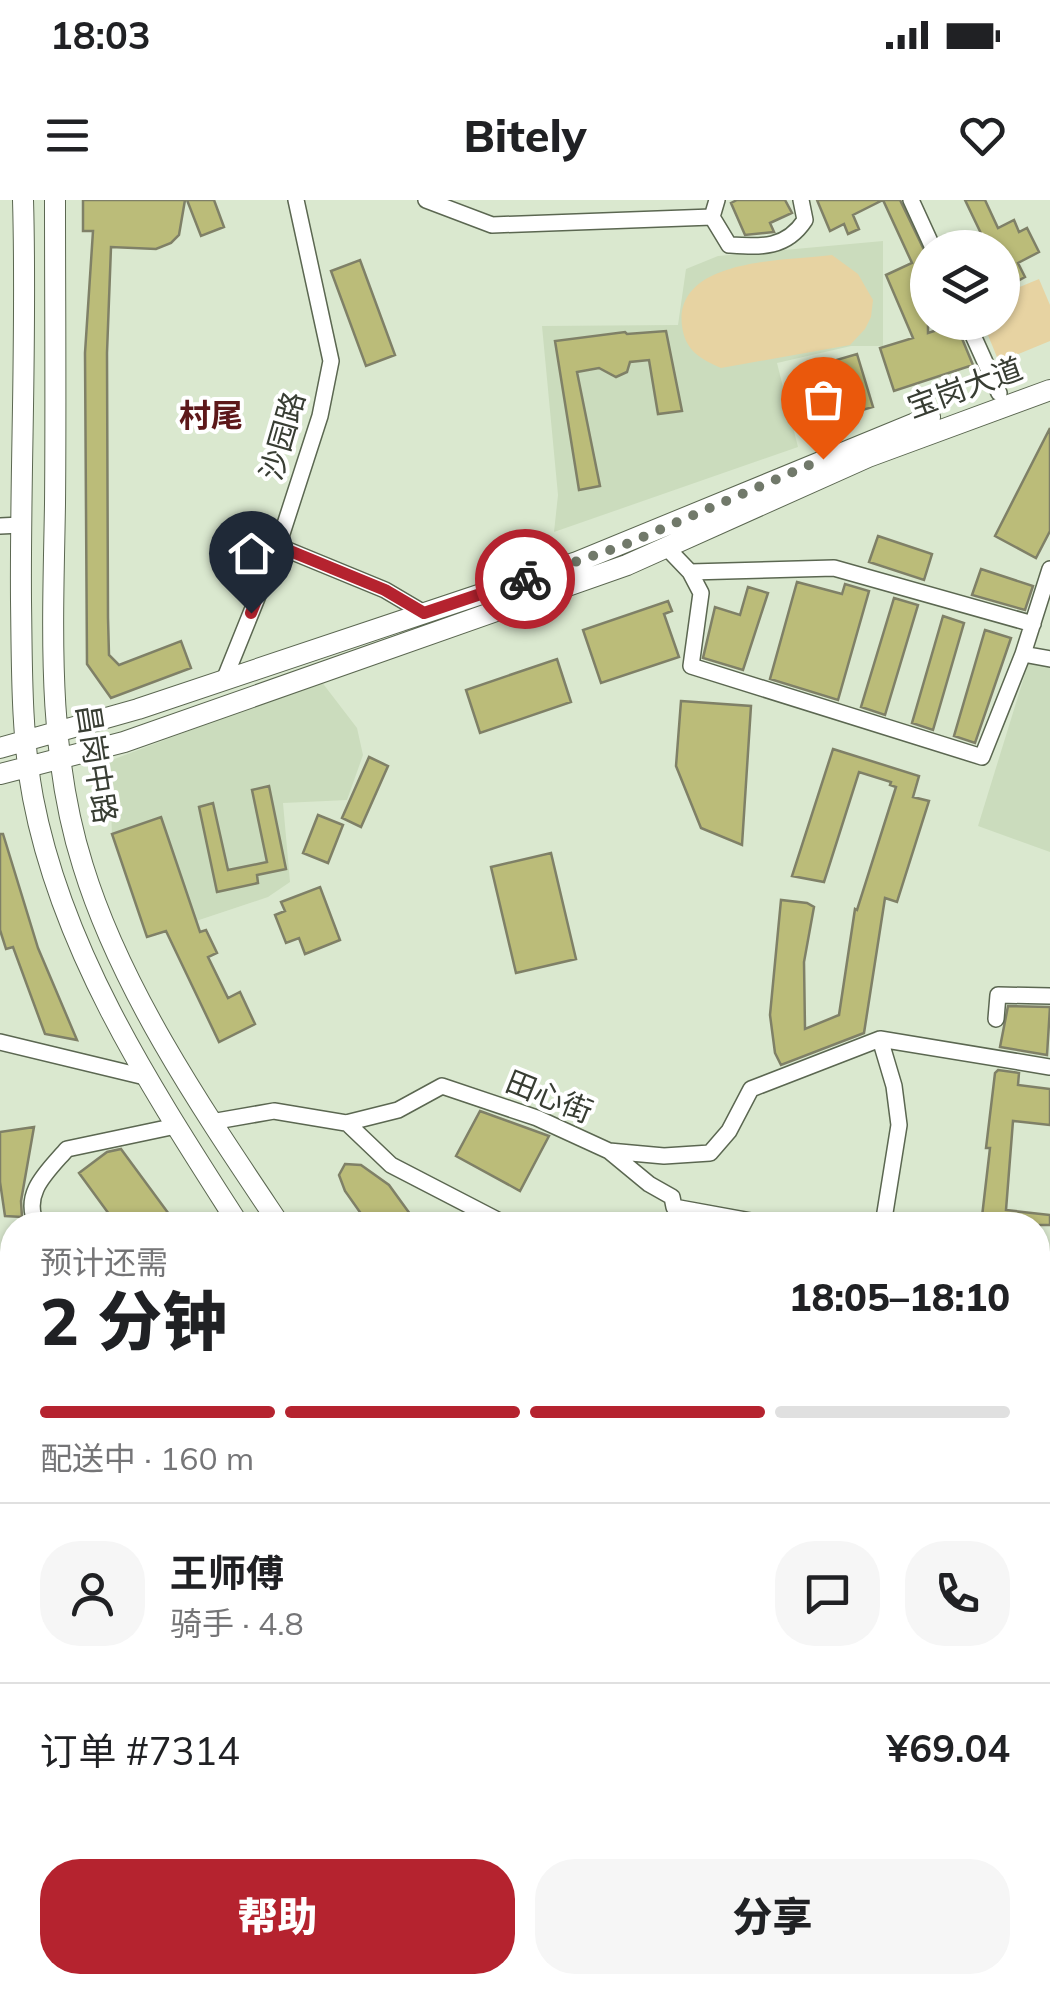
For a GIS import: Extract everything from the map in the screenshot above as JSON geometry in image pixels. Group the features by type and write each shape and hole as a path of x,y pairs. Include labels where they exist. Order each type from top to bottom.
{"main road":[{"name":"昌岗中路","path":"23,200 25,366 10,526 26,742 40,830 66,912 145,1077 231,1212"},
{"name":"昌岗中路","path":"55,200 54,676 60,760 82,864 99,913 157,1029 211,1122 271,1212"},
{"name":"宝岗大道","path":"0,748 224,680 622,546 844,450 1050,375"},
{"name":"宝岗大道","path":"0,774 124,742 474,620 667,548 868,456 1050,390"}],"street":[{"name":"沙园路","path":"224,680 278,546 320,416 332,357 296,200"},
{"path":"426,200 492,225 712,217"},
{"path":"717,200 712,217 730,246 764,247 795,236 805,220 801,200"},
{"path":"911,200 925,230"},
{"path":"975,340 999,393"},
{"path":"278,546 385,590 424,613"},
{"path":"667,548 690,572 701,594 690,666 982,757 1024,654 1050,568"},
{"path":"690,572 834,568 1033,624"},
{"path":"1024,654 1050,660"},
{"path":"996,1019 998,995 1050,996"},
{"path":"884,1212 899,1124 894,1086 880,1039 1050,1067"},
{"name":"田心街","path":"211,1122 274,1111 347,1123 398,1110 442,1086 538,1118 609,1152 664,1156 710,1153 729,1132 751,1090 880,1039"},
{"path":"0,1042 145,1077"},
{"path":"347,1123 391,1165 482,1212"},
{"path":"31,1212 32,1193 67,1148 176,1126"},
{"path":"609,1152 672,1197 674,1207 702,1212"}],"shaded area":[{"path":"883,241 883,346 851,346 777,363 798,447 554,532 558,495 542,326 678,325 686,269 718,256"},
{"path":"832,255 858,274 873,300 865,329 850,345 721,368 690,347 682,326 684,303 696,287 714,275 763,262"},
{"path":"1039,279 1050,305 1050,341 999,362 990,340 1020,340 1020,287"},
{"path":"1029,661 1050,667 1050,852 978,826"},
{"path":"321,681 357,728 363,755 347,800 283,803 290,882 268,897 196,921 161,818 112,834 109,761"}],"building":[{"path":"83,200 185,200 179,235 171,243 156,249 111,247 107,353 108,618 109,655 119,665 181,641 191,668 111,698 87,664 85,353 93,231 83,231"},
{"path":"187,200 214,200 224,227 201,236"},
{"path":"785,200 792,213 770,223 774,232 745,235 731,203"},
{"path":"817,200 883,200 853,215 859,229 848,234 844,224 830,231"},
{"path":"883,200 900,200 914,230 910,230 910,259"},
{"path":"965,200 985,200 998,228 1014,220 1018,230 979,230"},
{"path":"1027,228 1039,252 1020,262 1020,232"},
{"path":"360,260 395,355 366,366 331,271"},
{"path":"910,264 910,331 886,275"},
{"path":"666,331 682,411 658,414 649,360 630,362 627,372 616,377 599,368 577,372 600,486 579,490 555,341"},
{"path":"910,339 963,340 973,365 894,391 880,348"},
{"path":"857,354 873,407 817,423 802,370"},
{"path":"1050,428 1050,531 1036,558 995,536"},
{"path":"878,536 932,554 924,580 869,562"},
{"path":"981,569 1033,586 1025,610 972,595"},
{"path":"797,582 842,594 845,584 869,591 838,700 770,679"},
{"path":"748,587 768,593 743,670 703,658 715,607 740,615"},
{"path":"894,598 918,605 885,715 861,707"},
{"path":"668,601 672,611 664,614 679,657 601,683 583,630"},
{"path":"943,616 964,623 933,730 912,723"},
{"path":"985,630 1011,638 975,743 954,736"},
{"path":"557,659 571,702 480,733 466,690"},
{"path":"681,701 751,706 742,845 701,828 676,766"},
{"path":"833,749 919,776 913,797 929,801 897,902 885,898 864,1033 781,1065 775,1053 770,1015 781,900 814,907 804,962 805,1029 839,1015 855,909 896,787 859,772 824,882 792,876"},
{"path":"369,757 388,766 361,827 342,818"},
{"path":"269,786 286,869 257,875 258,883 217,892 199,807 213,803 228,870 267,862 252,790"},
{"path":"318,815 343,825 328,863 303,853"},
{"path":"161,817 200,932 206,930 217,953 208,957 228,998 240,992 255,1024 219,1042 166,931 147,937 112,834"},
{"path":"0,834 38,948 77,1040 45,1034 13,947 6,949 0,930"},
{"path":"551,853 576,959 516,973 491,867"},
{"path":"320,887 340,940 305,954 299,938 286,943 275,915 285,911 281,902"},
{"path":"1008,1006 1050,1007 1047,1055 1000,1047"},
{"path":"995,1073 1019,1073 1018,1085 1050,1089 1050,1125 1013,1121 1006,1210 1024,1212 983,1212"},
{"path":"480,1111 549,1136 520,1191 456,1156"},
{"path":"34,1127 22,1212 4,1212 0,1132"},
{"path":"121,1149 167,1212 108,1212 79,1173 107,1152"},
{"path":"345,1164 361,1165 389,1185 409,1212 360,1212 339,1175"}],"way so far":[{"path":"525,579 622,546 823,459"}],"district":[{"name":"村尾","path":"211,416"}],"route":[{"path":"251,613 278,546 385,590 424,613 525,579"}]}
